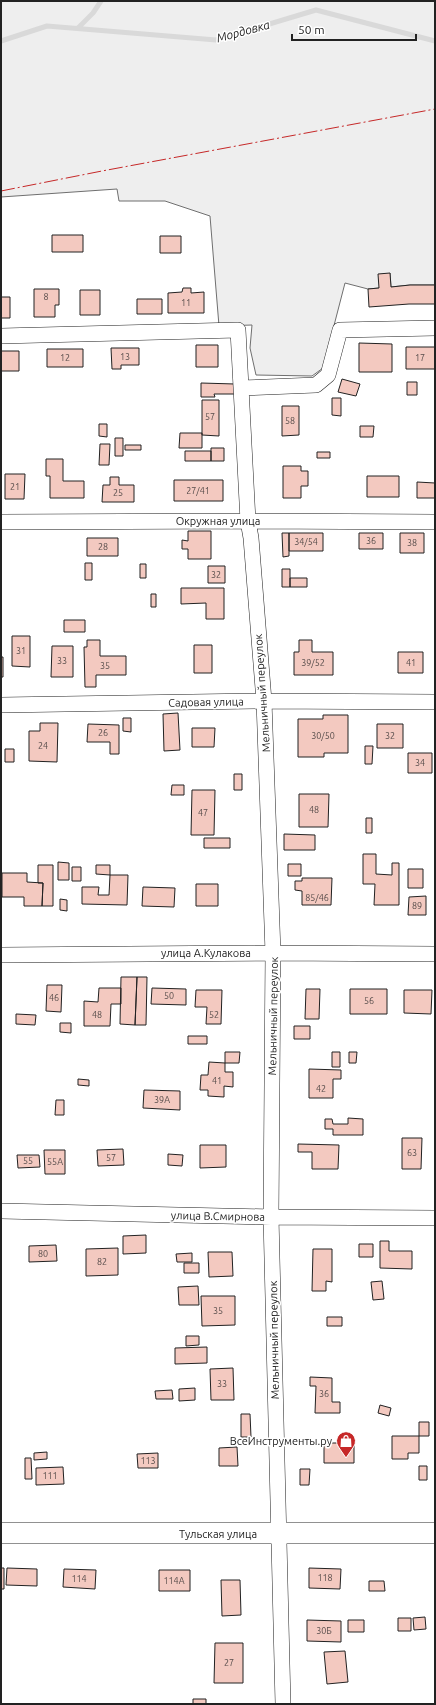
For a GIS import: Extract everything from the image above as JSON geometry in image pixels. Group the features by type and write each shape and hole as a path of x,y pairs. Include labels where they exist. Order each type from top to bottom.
{"main road":[{"name":"Тульская улица","path":"1,1533 435,1533"}],"street":[{"path":"241,388 316,385 328,375 340,330 435,328"},
{"name":"Мельничный переулок","path":"1,336 238,330 248,521 264,701 273,953 271,1217 283,1704"},
{"name":"Окружная улица","path":"1,522 435,522"},
{"name":"Садовая улица","path":"1,705 264,701 435,702"},
{"name":"улица А.Кулакова","path":"1,955 273,953 435,954"},
{"name":"улица В.Смирнова","path":"1,1211 271,1217 435,1218"}],"shaded area":[{"path":"1,1 435,1 435,285 391,287 390,273 379,288 368,289 345,283 323,368 312,376 256,375 250,348 252,325 219,326 210,216 165,201 119,201 117,189 1,197"}],"building":[{"path":"52,235 83,235 83,252 52,252"},
{"path":"160,236 181,236 181,253 160,253"},
{"path":"390,273 391,287 435,285 435,304 369,307 368,289 379,288 378,274"},
{"path":"183,288 191,288 191,293 204,292 204,313 168,313 168,293 182,292"},
{"path":"34,289 59,289 59,305 55,305 55,317 34,317"},
{"path":"80,290 100,290 100,315 80,315"},
{"path":"1,297 10,297 10,318 1,318"},
{"path":"137,299 162,299 162,314 137,314"},
{"path":"359,343 392,344 392,372 359,372"},
{"path":"196,345 218,345 218,367 196,367"},
{"path":"406,347 435,347 435,369 406,369"},
{"path":"111,348 139,348 139,365 121,365 121,369 112,369"},
{"path":"47,349 83,349 83,367 47,367"},
{"path":"1,351 19,351 19,371 1,371"},
{"path":"342,379 360,384 356,396 338,392"},
{"path":"407,382 417,382 417,395 407,395"},
{"path":"201,383 235,384 235,394 214,394 215,397 201,397"},
{"path":"332,398 341,398 341,416 332,415"},
{"path":"202,400 219,400 219,436 202,435"},
{"path":"282,406 299,406 299,435 282,436"},
{"path":"99,424 107,424 107,437 99,436"},
{"path":"360,426 374,426 373,437 360,437"},
{"path":"180,433 202,433 202,448 179,448"},
{"path":"115,438 123,438 123,456 115,456"},
{"path":"100,444 110,444 109,465 99,465"},
{"path":"125,445 141,445 141,450 125,450"},
{"path":"211,448 224,448 224,461 211,461"},
{"path":"185,451 211,451 211,461 185,461"},
{"path":"317,452 330,452 330,458 317,458"},
{"path":"46,459 63,459 63,481 84,481 84,498 50,498 50,476 46,476"},
{"path":"283,466 301,466 301,471 308,471 308,486 301,486 301,498 283,498"},
{"path":"5,474 25,474 24,499 5,499"},
{"path":"367,476 399,476 399,497 367,497"},
{"path":"110,477 119,477 119,485 134,485 134,502 102,502 103,485 110,485"},
{"path":"174,480 223,480 223,501 174,501"},
{"path":"417,482 435,483 435,498 417,498"},
{"path":"188,531 211,531 211,559 188,559 188,549 182,549 182,540 188,541"},
{"path":"282,533 289,533 289,556 283,557"},
{"path":"289,533 323,533 323,551 289,551"},
{"path":"359,533 383,533 383,549 359,549"},
{"path":"400,533 424,533 424,553 400,553"},
{"path":"87,538 118,538 118,556 87,556"},
{"path":"85,563 92,563 92,580 85,580"},
{"path":"140,564 146,564 146,578 140,578"},
{"path":"208,566 225,566 225,583 208,583"},
{"path":"282,569 290,569 290,587 282,587"},
{"path":"290,578 307,578 307,587 290,587"},
{"path":"181,588 224,588 224,619 206,619 206,603 181,604"},
{"path":"151,594 156,594 156,607 151,607"},
{"path":"64,620 85,620 85,632 64,632"},
{"path":"12,636 30,636 30,667 12,666"},
{"path":"87,640 100,640 100,656 126,656 126,675 96,675 96,687 85,687 84,647 87,647"},
{"path":"299,640 312,640 312,652 333,652 333,675 294,675 294,652 299,652"},
{"path":"194,645 212,645 212,673 194,673"},
{"path":"52,646 73,646 73,677 51,677"},
{"path":"398,652 423,652 423,673 398,673"},
{"path":"1,657 3,657 3,677 1,677"},
{"path":"178,713 180,750 164,751 163,714"},
{"path":"323,715 348,715 348,753 324,753 324,757 298,757 298,719 323,719"},
{"path":"123,718 131,718 131,732 123,731"},
{"path":"40,723 58,723 57,762 29,761 29,731 40,731"},
{"path":"88,724 119,725 119,754 110,754 110,742 87,742"},
{"path":"377,724 403,724 403,748 377,748"},
{"path":"192,728 215,728 214,747 192,747"},
{"path":"365,746 373,746 372,764 365,764"},
{"path":"5,749 14,749 14,762 5,762"},
{"path":"408,753 432,753 432,773 408,773"},
{"path":"234,774 242,774 242,790 234,790"},
{"path":"172,785 184,785 184,795 171,795"},
{"path":"192,790 215,790 214,835 191,835"},
{"path":"299,794 329,794 328,827 299,827"},
{"path":"366,818 372,818 372,833 366,833"},
{"path":"284,834 315,835 315,850 284,850"},
{"path":"204,838 230,838 230,848 204,848"},
{"path":"363,854 376,854 376,874 392,875 392,863 399,863 399,905 374,905 375,884 363,884"},
{"path":"58,862 69,863 69,880 58,880"},
{"path":"288,864 301,864 301,876 288,876"},
{"path":"38,865 53,865 53,906 42,906 43,883 38,883"},
{"path":"96,865 110,865 110,875 96,874"},
{"path":"72,867 81,867 81,881 72,881"},
{"path":"408,869 423,869 423,888 408,888"},
{"path":"2,873 27,873 27,882 43,883 42,906 24,906 24,897 2,897"},
{"path":"110,875 128,875 127,905 82,904 82,887 99,887 98,895 109,895"},
{"path":"302,878 332,878 331,905 302,905 302,891 295,890 295,881 302,881"},
{"path":"196,884 218,884 218,906 196,906"},
{"path":"143,887 175,888 174,907 142,906"},
{"path":"426,896 426,915 408,915 409,897"},
{"path":"60,899 67,900 67,911 60,910"},
{"path":"121,977 137,977 135,1025 120,1024"},
{"path":"137,977 147,977 146,1025 135,1025"},
{"path":"47,985 62,985 61,1012 46,1011"},
{"path":"99,988 121,988 121,1004 111,1004 110,1026 84,1026 84,1001 98,1002"},
{"path":"152,988 186,989 186,1005 151,1004"},
{"path":"306,989 320,989 319,1019 305,1019"},
{"path":"350,989 387,989 387,1014 350,1014"},
{"path":"196,990 222,990 221,1024 206,1024 207,1007 195,1007"},
{"path":"404,990 432,990 431,1014 404,1013"},
{"path":"16,1014 36,1015 35,1025 16,1024"},
{"path":"60,1023 71,1023 71,1033 60,1032"},
{"path":"294,1026 310,1026 310,1039 294,1039"},
{"path":"188,1036 207,1036 207,1044 188,1044"},
{"path":"225,1052 240,1052 239,1063 225,1063"},
{"path":"332,1052 340,1052 340,1067 332,1067"},
{"path":"349,1052 357,1052 356,1063 349,1063"},
{"path":"209,1062 225,1063 225,1072 233,1072 233,1087 224,1086 224,1097 208,1096 208,1090 200,1090 201,1075 208,1075"},
{"path":"309,1069 341,1070 341,1079 333,1079 333,1098 309,1098"},
{"path":"78,1079 89,1080 89,1086 78,1085"},
{"path":"144,1090 180,1091 180,1110 143,1108"},
{"path":"56,1100 64,1100 64,1115 55,1115"},
{"path":"348,1118 363,1119 363,1135 333,1135 333,1129 325,1129 325,1119 332,1119 333,1124 348,1124"},
{"path":"402,1138 422,1138 421,1169 402,1169"},
{"path":"298,1144 339,1145 338,1169 312,1169 312,1152 298,1152"},
{"path":"200,1145 226,1145 226,1167 200,1168"},
{"path":"123,1149 124,1165 98,1166 97,1150"},
{"path":"44,1150 65,1150 65,1174 45,1174"},
{"path":"168,1154 183,1155 182,1166 168,1165"},
{"path":"17,1155 39,1155 40,1167 18,1168"},
{"path":"146,1235 146,1253 123,1254 123,1236"},
{"path":"380,1241 389,1241 389,1251 412,1251 412,1269 380,1268"},
{"path":"359,1244 373,1244 373,1257 359,1257"},
{"path":"56,1245 57,1261 29,1262 29,1246"},
{"path":"118,1248 118,1275 86,1276 86,1249"},
{"path":"313,1249 332,1249 332,1282 326,1281 326,1291 312,1291"},
{"path":"208,1252 232,1252 233,1276 209,1277"},
{"path":"192,1253 192,1262 177,1262 176,1254"},
{"path":"184,1263 199,1263 199,1273 184,1273"},
{"path":"382,1281 384,1299 373,1300 371,1282"},
{"path":"198,1286 199,1305 179,1305 178,1287"},
{"path":"201,1296 235,1296 235,1325 202,1326"},
{"path":"327,1317 342,1317 342,1326 327,1326"},
{"path":"186,1336 199,1336 199,1345 186,1346"},
{"path":"207,1347 207,1363 175,1364 175,1348"},
{"path":"233,1368 234,1400 211,1400 210,1369"},
{"path":"310,1377 332,1378 332,1402 340,1402 340,1413 315,1413 316,1386 310,1386"},
{"path":"195,1388 195,1400 179,1401 179,1389"},
{"path":"172,1390 173,1399 156,1399 155,1391"},
{"path":"380,1405 391,1408 389,1416 378,1413"},
{"path":"241,1414 250,1414 251,1437 241,1437"},
{"path":"419,1422 429,1422 429,1436 419,1436"},
{"path":"392,1436 419,1436 419,1453 408,1453 408,1459 392,1459"},
{"path":"324,1443 354,1443 354,1463 324,1463"},
{"path":"237,1447 238,1466 219,1466 219,1448"},
{"path":"47,1452 47,1459 34,1460 34,1453"},
{"path":"158,1453 158,1468 138,1468 137,1454"},
{"path":"25,1458 31,1458 32,1479 25,1479"},
{"path":"419,1466 427,1466 427,1480 419,1480"},
{"path":"63,1467 64,1484 36,1485 36,1468"},
{"path":"300,1469 310,1469 309,1485 300,1485"},
{"path":"1,1568 4,1568 4,1589 1,1589"},
{"path":"7,1568 37,1569 37,1586 6,1585"},
{"path":"309,1568 341,1569 340,1589 309,1588"},
{"path":"64,1569 96,1570 95,1589 63,1587"},
{"path":"159,1570 190,1570 190,1591 159,1591"},
{"path":"221,1580 240,1580 241,1615 222,1616"},
{"path":"369,1581 384,1581 385,1591 369,1591"},
{"path":"425,1617 426,1629 414,1630 413,1618"},
{"path":"398,1618 411,1618 411,1631 398,1631"},
{"path":"307,1620 341,1621 341,1642 307,1641"},
{"path":"348,1620 364,1620 364,1632 348,1632"},
{"path":"215,1643 243,1643 243,1683 214,1683"},
{"path":"345,1651 348,1682 327,1684 324,1652"},
{"path":"193,1699 206,1699 206,1704 193,1704"}],"waterway":[{"path":"78,28 93,13 101,1"},
{"name":"Мордовка","path":"1,41 47,26 216,40 316,10 435,41"}],"power":[{"path":"1,191 435,109"}],"place":[{"name":"ВсеИнструменты.ру","path":"346,1458"}]}
